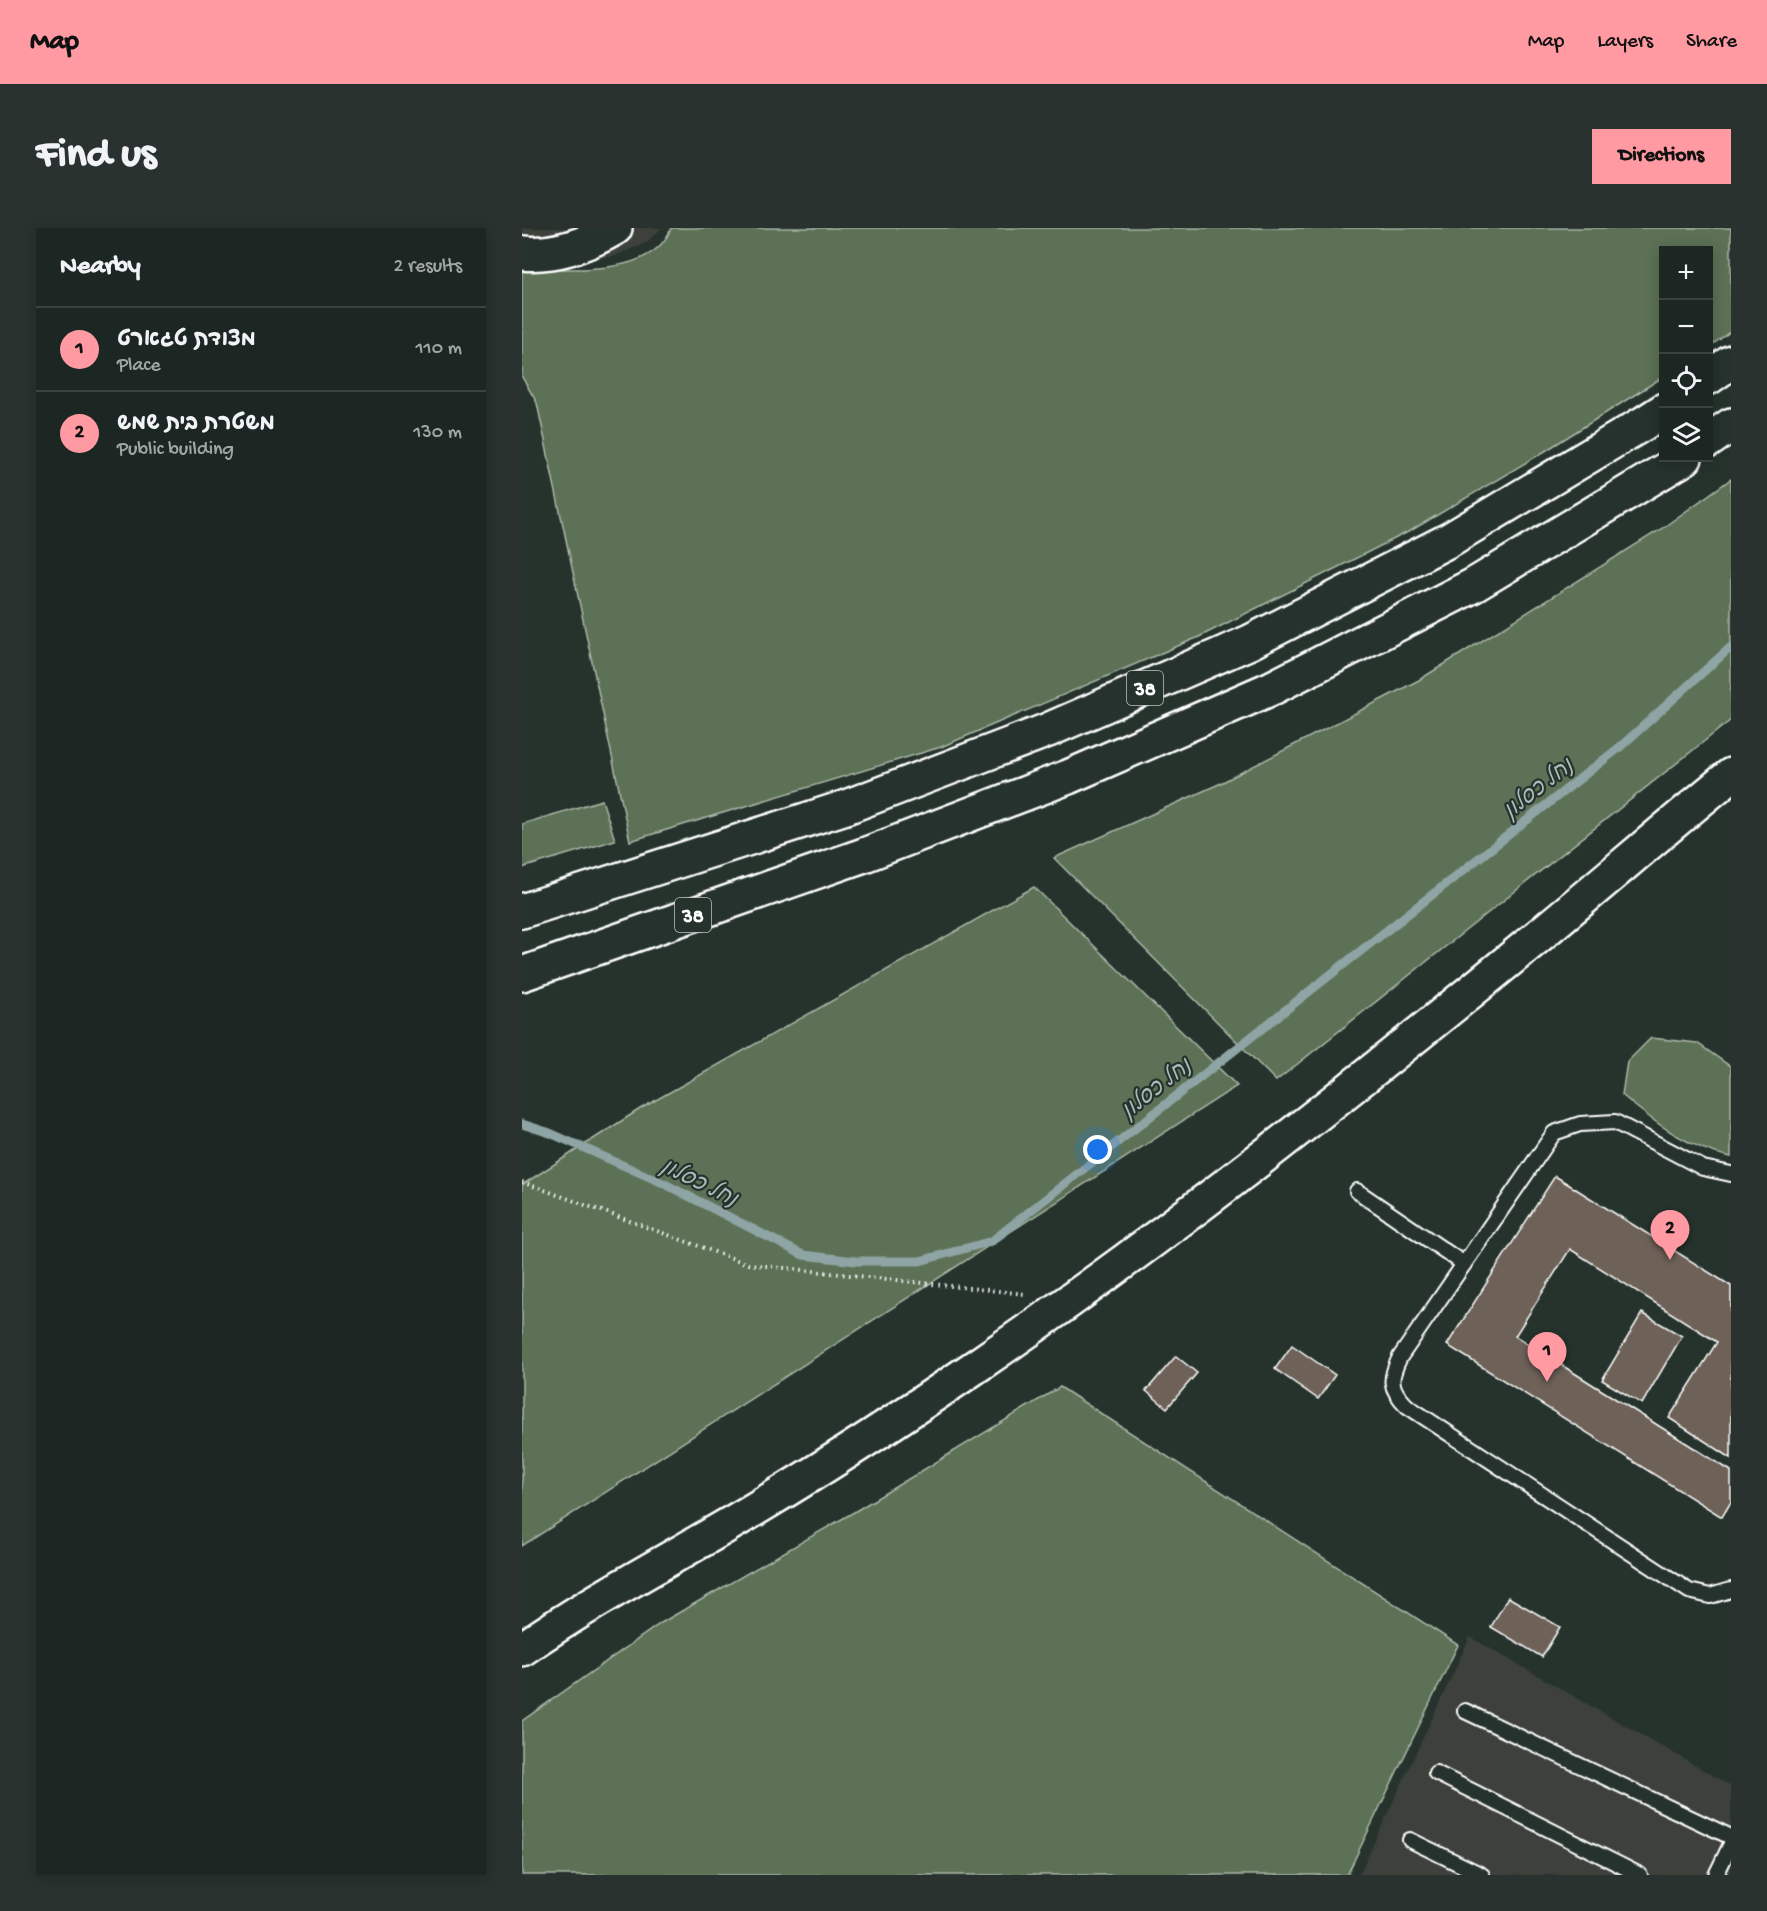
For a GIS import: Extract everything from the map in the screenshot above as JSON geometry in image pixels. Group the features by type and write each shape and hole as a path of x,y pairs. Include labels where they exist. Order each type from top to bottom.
{"main road":[{"path":"522,253 555,252 576,247 597,239 615,228"},
{"path":"1713,375 1731,362"},
{"name":"38","path":"522,911 846,807 1048,730 1250,642 1449,540 1659,413"},
{"path":"1713,438 1731,425"},
{"name":"38","path":"522,974 875,851 1068,777 1272,688 1474,585 1678,462"},
{"path":"522,1649 575,1614 762,1506 975,1367 1074,1298 1170,1228 1354,1087 1731,775"}],"lane":[{"path":"1731,1174 1703,1168 1614,1122 1580,1124 1554,1133 1400,1357 1391,1374 1395,1394 1407,1406 1689,1591 1710,1596 1731,1590"},
{"path":"1358,1191 1464,1264"},
{"path":"1465,1711 1731,1837"},
{"path":"1436,1773 1640,1875"},
{"path":"1410,1839 1482,1875"},
{"path":"1716,1875 1731,1844"}],"path":[{"path":"522,1182 748,1264 1031,1295 1022,1302"}],"shaded area":[{"path":"522,228 662,228 647,242 615,256 575,263 522,262"},
{"path":"1470,1637 1731,1786 1731,1875 1359,1875"}],"green space":[{"path":"671,228 1731,228 1731,331 1713,344 1713,246 1659,246 1659,380 1542,453 1412,530 1199,637 941,747 630,841 537,403 522,377 522,267 583,269 606,267 646,256 661,244"},
{"path":"1731,479 1731,720 1276,1081 1054,858 1219,784 1419,680 1661,529"},
{"path":"602,800 615,840 522,868 522,824"},
{"path":"1034,887 1237,1086 522,1546 522,1185 640,1109"},
{"path":"1651,1038 1697,1043 1731,1067 1731,1157 1687,1141 1646,1115 1622,1095 1627,1062"},
{"path":"1060,1387 1458,1645 1347,1875 522,1875 522,1721 661,1623 854,1512"}],"building":[{"path":"1555,1176 1731,1286 1731,1458 1669,1418 1717,1342 1570,1249 1515,1336 1731,1471 1731,1502 1722,1517 1447,1345"},
{"path":"1642,1313 1682,1336 1642,1404 1602,1380"},
{"path":"1292,1345 1335,1375 1318,1399 1275,1369"},
{"path":"1176,1356 1197,1373 1167,1408 1146,1391"},
{"path":"1508,1597 1560,1627 1542,1657 1491,1627"}],"waterway":[{"name":"נחל כסלון","path":"522,1124 550,1133 663,1183 803,1255 856,1261 920,1261 992,1241 1620,747 1731,647"}],"place":[{"name":"משטרת בית שמש","path":"1670,1260"},
{"name":"מצודת טגארט","path":"1547,1382"}]}
